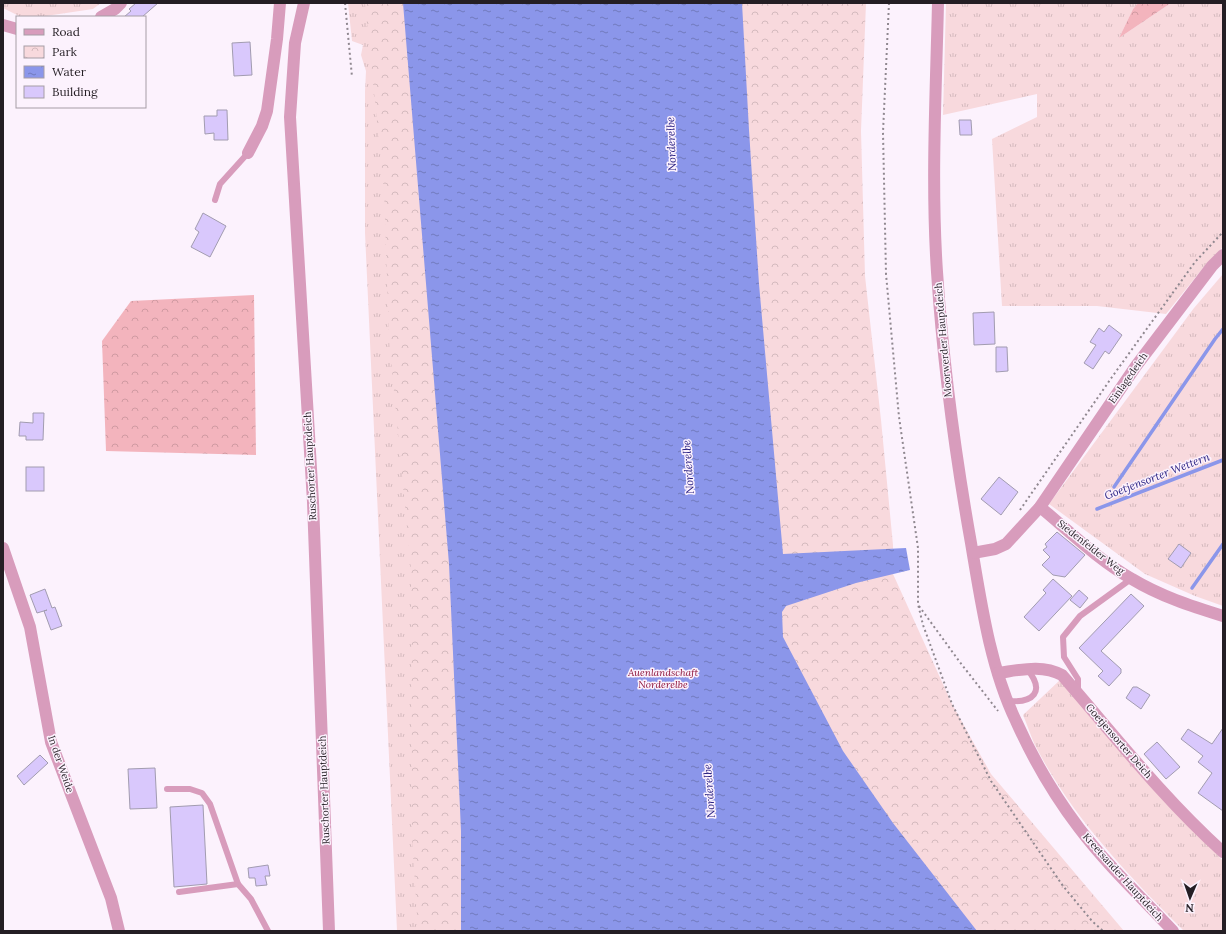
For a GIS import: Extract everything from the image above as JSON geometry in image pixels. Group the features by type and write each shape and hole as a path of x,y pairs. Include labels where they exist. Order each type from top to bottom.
{"street":[{"path":"102,16 115,9 121,3"},
{"path":"248,153 262,126 267,111 280,3"},
{"name":"Ruschorter Hauptdeich","path":"304,3 295,43 290,116 312,502 329,931"},
{"name":"Moorwerder Hauptdeich","path":"938,3 934,117 937,270 950,410 960,482 985,624 998,673"},
{"path":"3,25 16,29"},
{"name":"Einlagedeich","path":"1040,507 1136,366 1212,266 1223,255"},
{"path":"973,553 994,549 1006,544 1040,507"},
{"name":"Siedenfelder Weg","path":"1040,507 1131,579 1165,596 1190,606 1223,616"},
{"name":"In der Weide","path":"3,548 30,627 51,742 111,898 119,931"},
{"name":"Goetjensorter Deich","path":"998,673 1040,668 1052,670 1062,675 1150,778 1207,838 1223,852"},
{"name":"Kreetsander Hauptdeich","path":"998,673 1015,720 1044,775 1080,829 1106,861 1173,931"}],"lane":[{"path":"214,200 220,184 248,153"},
{"path":"1078,694 1078,679 1064,657 1063,637 1080,616 1131,579"},
{"path":"1008,701 1023,701 1029,699 1034,694 1036,685 1033,677 1027,669"},
{"path":"167,789 190,789 202,793 210,804 238,884 251,899 268,931"},
{"path":"179,892 238,884"}],"path":[{"path":"346,3 352,78"},
{"path":"889,3 883,132 886,274 899,417 918,548 918,604 923,625 952,704 991,782 1063,886 1092,921 1103,931"},
{"path":"918,604 1000,713 1015,720"}],"green space":[{"path":"3,3 101,3 93,9 46,16 19,16 3,8"},
{"path":"348,3 403,3 461,931 397,931 365,233 366,71 361,55 363,45 352,41"},
{"name":"Auenlandschaft Norderelbe","path":"365,3 866,3 861,131 865,276 893,545 893,574 952,704 991,774 1124,931 418,931 412,838 411,569 389,339 384,190"},
{"path":"946,3 1138,3 1133,9 1119,38 1171,3 1223,3 1223,247 1207,263 1166,314 1097,306 1002,306 992,139 1037,117 1037,94 943,115"},
{"path":"1138,3 1171,3 1119,38 1133,9"},
{"path":"1223,274 1223,606 1195,596 1145,574 1049,504 1194,308"},
{"path":"254,295 256,455 106,451 102,341 131,301"},
{"path":"1060,680 1223,861 1223,931 1184,931 1101,843 1082,819 1048,769 1034,743 1023,715"}],"water":[{"name":"Auenlandschaft Norderelbe","path":"403,3 742,3 759,284 783,554 906,548 910,570 856,583 786,606 782,612 783,637 843,751 893,823 977,931 461,931 461,831 449,564"}],"building":[{"path":"136,3 158,3 143,16 125,16 131,11 129,9"},
{"path":"250,42 252,75 234,76 232,43"},
{"path":"217,110 227,110 228,140 214,140 214,133 205,134 204,116 217,116"},
{"path":"959,120 971,120 972,135 960,135"},
{"path":"203,213 226,226 210,257 191,247 199,232 195,229"},
{"path":"994,312 995,344 974,345 973,313"},
{"path":"1109,325 1122,335 1109,354 1105,351 1093,369 1084,363 1096,345 1090,342 1099,328 1104,332"},
{"path":"996,347 1007,347 1008,371 996,372"},
{"path":"33,413 44,413 43,440 26,440 26,436 19,436 20,422 33,423"},
{"path":"26,467 44,467 44,491 26,491"},
{"path":"999,477 1018,492 1001,515 981,499"},
{"path":"1057,532 1085,555 1065,577 1053,575 1042,565 1050,557 1043,550 1047,547 1045,544"},
{"path":"1179,544 1191,553 1181,568 1168,559"},
{"path":"1053,579 1072,596 1039,631 1024,617 1046,593 1043,590"},
{"path":"45,589 52,608 55,607 62,626 51,630 44,611 47,610 37,613 30,595"},
{"path":"1079,590 1088,598 1080,608 1070,600"},
{"path":"1131,594 1144,606 1101,651 1121,669 1121,673 1109,686 1098,676 1103,671 1079,648"},
{"path":"1133,687 1137,687 1150,695 1141,709 1126,698"},
{"path":"1223,728 1223,811 1198,793 1212,773 1198,762 1203,756 1181,739 1188,729 1212,744"},
{"path":"1157,742 1180,767 1166,779 1144,754"},
{"path":"40,755 48,763 24,785 17,776"},
{"path":"155,768 157,808 130,809 128,769"},
{"path":"203,805 207,884 174,887 170,807"},
{"path":"268,865 270,876 265,876 267,885 256,886 255,878 249,878 248,868"}],"waterway":[{"path":"1114,487 1223,329"},
{"name":"Goetjensorter Wettern","path":"1097,509 1223,460"},
{"path":"1192,588 1223,544"}],"water label":[{"name":"Norderelbe","path":"671,144"},
{"name":"Norderelbe","path":"688,467"},
{"name":"Norderelbe","path":"709,791"}]}
